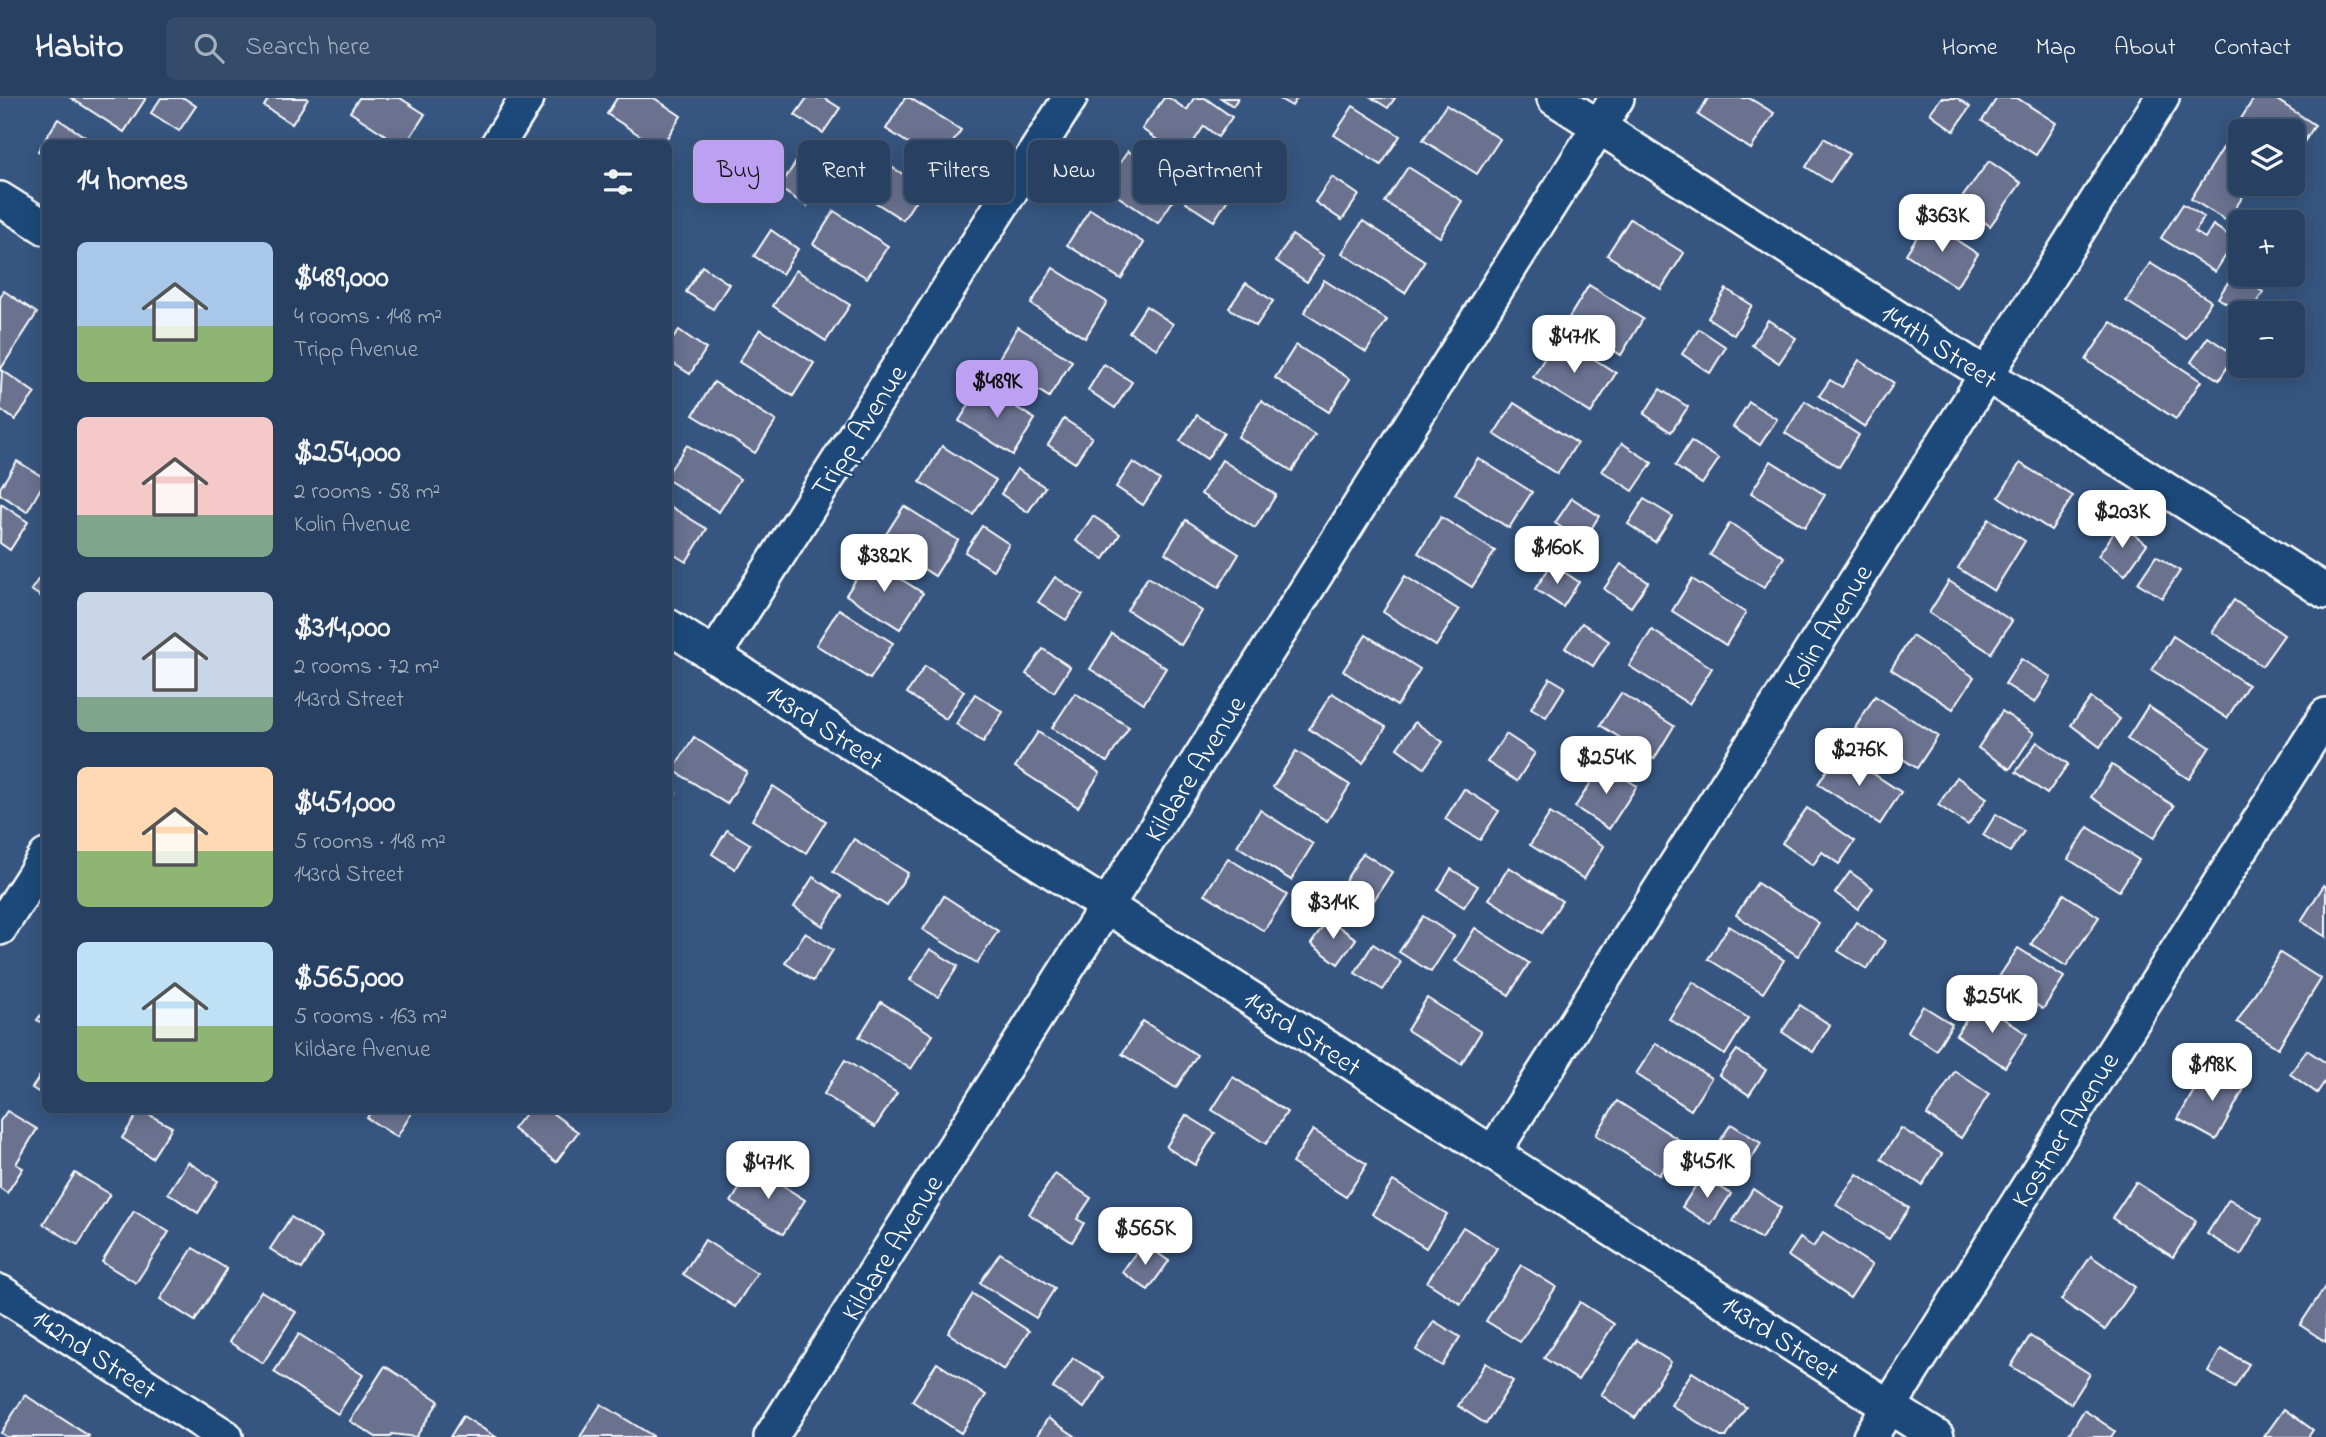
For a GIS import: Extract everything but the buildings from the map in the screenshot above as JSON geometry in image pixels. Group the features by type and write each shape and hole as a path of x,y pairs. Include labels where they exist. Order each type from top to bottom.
{"street":[{"path":"501,140 527,98"},
{"name":"Tripp Avenue","path":"714,656 1070,98"},
{"name":"144th Street","path":"1554,98 2326,592"},
{"name":"Kildare Avenue","path":"771,1437 1617,98"},
{"name":"Kolin Avenue","path":"1493,1153 2162,98"},
{"path":"0,199 42,225"},
{"name":"143rd Street","path":"672,629 1937,1437"},
{"name":"Kostner Avenue","path":"1870,1437 2326,715"},
{"path":"0,928 42,862"},
{"name":"142nd Street","path":"0,1292 226,1437"}]}
